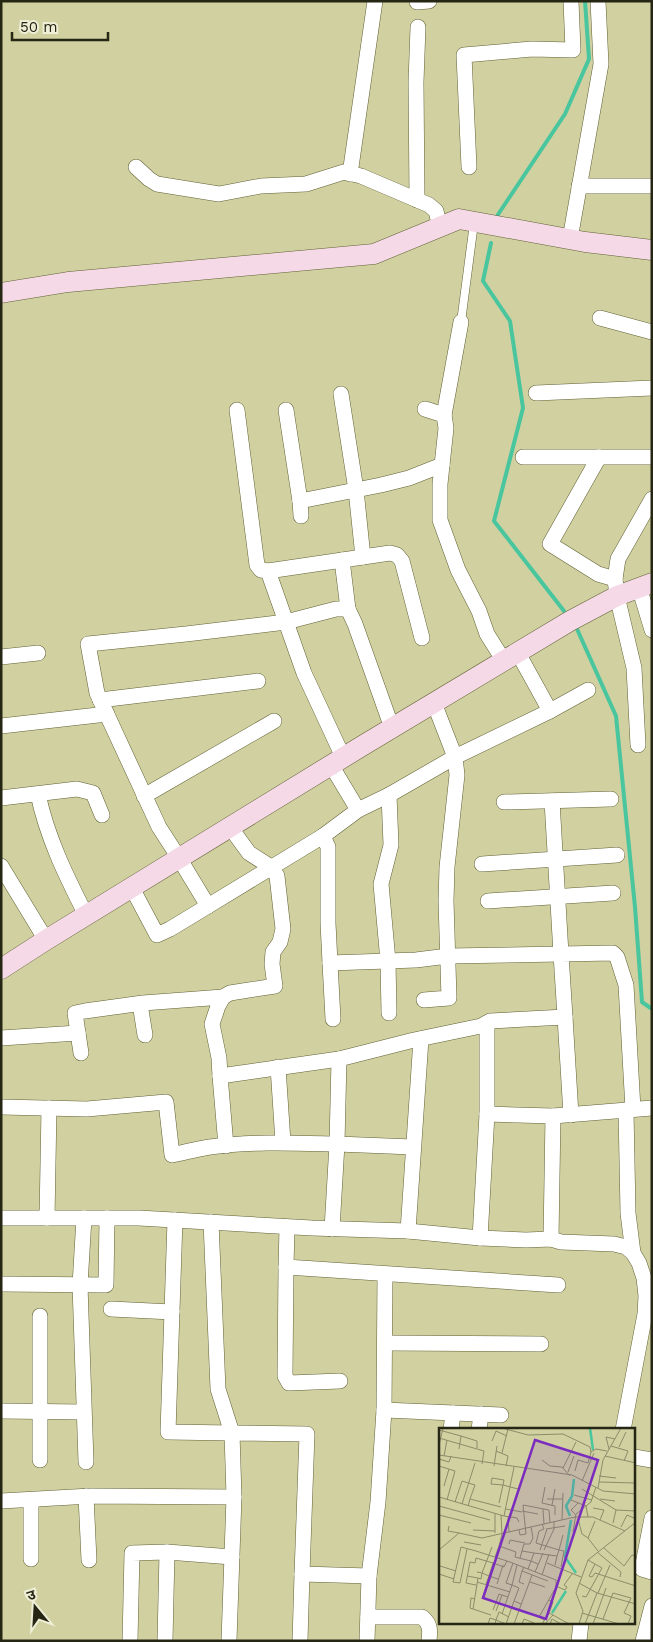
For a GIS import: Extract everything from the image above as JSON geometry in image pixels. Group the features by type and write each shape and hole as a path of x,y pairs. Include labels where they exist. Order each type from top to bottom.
{"street":[{"path":"350,174 375,1"},
{"path":"469,167 464,54 532,49 573,50 571,1"},
{"path":"570,239 601,64 598,1"},
{"path":"417,200 416,82 418,27"},
{"path":"136,167 149,180 157,184 219,194 261,186 306,184 344,172 361,176 429,205 436,211 440,227"},
{"path":"579,186 652,186"},
{"path":"1,293 68,282 374,254 459,218 570,239 652,250"},
{"path":"600,318 652,332"},
{"path":"461,322 444,415 446,428 440,484 440,520 458,570 479,612 487,634 511,657 550,711"},
{"path":"536,393 652,388"},
{"path":"341,394 356,490 363,557"},
{"path":"425,409 444,415"},
{"path":"237,410 257,565 261,570 268,571 390,553 397,555 402,561 422,638"},
{"path":"286,410 301,516"},
{"path":"523,457 652,458"},
{"path":"599,457 550,544 616,587"},
{"path":"300,501 409,478 442,465"},
{"path":"638,745 634,668 616,587 618,559 652,498"},
{"path":"342,560 348,609 392,728"},
{"path":"268,571 337,761 358,810"},
{"path":"1,969 337,761 570,621 616,587 646,585 652,630"},
{"path":"208,906 180,858 158,827 97,693 88,644 286,622 336,609 348,609"},
{"path":"1,657 38,653"},
{"path":"1,726 258,681"},
{"path":"132,888 157,935 170,930 323,836 358,810 389,795 455,757 550,711 588,690"},
{"path":"424,1000 449,998 446,902 447,867 456,775 455,757 434,703"},
{"path":"144,796 274,721"},
{"path":"1,798 77,789 93,793 102,815"},
{"path":"38,794 43,818 51,841 86,915"},
{"path":"389,795 391,845 381,884 388,961 389,1013"},
{"path":"504,802 612,799"},
{"path":"552,801 571,1115"},
{"path":"81,1053 75,1013 140,1004 223,997 230,993 275,986 272,964 273,952 280,942 283,928 277,876 271,867 249,852 230,827"},
{"path":"323,836 328,847 328,923 333,1019"},
{"path":"482,864 617,856"},
{"path":"1,866 46,940"},
{"path":"488,901 613,893"},
{"path":"330,963 416,960 448,956 613,953 617,957 626,985 629,1110 628,1213 633,1253"},
{"path":"223,997 212,1024 219,1058 226,1146"},
{"path":"140,1004 145,1035"},
{"path":"220,1076 339,1059 481,1026 490,1021 566,1017"},
{"path":"480,1238 487,1114 487,1023"},
{"path":"1,1038 78,1033"},
{"path":"408,1231 421,1039"},
{"path":"332,1229 339,1059"},
{"path":"278,1068 283,1142"},
{"path":"1,1107 87,1109 166,1102 172,1155 211,1147 283,1142 414,1147"},
{"path":"47,1218 48,1108"},
{"path":"487,1114 553,1116 652,1108"},
{"path":"552,1239 553,1116"},
{"path":"1,1218 175,1220 288,1227 408,1231 480,1238 552,1239 561,1242 614,1244 626,1247 633,1253 639,1263 649,1303 645,1354 623,1428"},
{"path":"84,1218 80,1285 86,1462"},
{"path":"1,1284 106,1285 106,1218"},
{"path":"175,1220 168,1432 307,1434 300,1641"},
{"path":"211,1222 218,1389 232,1432 234,1497 229,1641"},
{"path":"288,1227 285,1376 289,1383 340,1381"},
{"path":"286,1267 558,1285"},
{"path":"367,1641 369,1576 378,1502 384,1410 386,1274"},
{"path":"111,1309 172,1312"},
{"path":"40,1316 40,1460"},
{"path":"385,1343 541,1344"},
{"path":"384,1410 501,1415"},
{"path":"1,1411 83,1412"},
{"path":"451,1428 453,1413"},
{"path":"479,1428 481,1414"},
{"path":"636,1457 652,1460"},
{"path":"1,1501 86,1496 234,1497"},
{"path":"86,1496 89,1560"},
{"path":"31,1500 31,1559"},
{"path":"652,1518 642,1569 652,1572"},
{"path":"130,1641 132,1553 167,1552 232,1557"},
{"path":"165,1641 167,1552"},
{"path":"302,1574 369,1576"},
{"path":"643,1641 652,1606"},
{"path":"368,1617 422,1617 430,1626 429,1641"},
{"path":"579,1641 581,1624"}],"lane":[{"path":"461,322 474,221"}],"waterway":[{"path":"497,216 565,114 589,59 585,1"},
{"path":"491,243 483,281 510,321 523,408 494,521 564,611"},
{"path":"577,629 616,716 635,907 642,1002 652,1009"}]}
